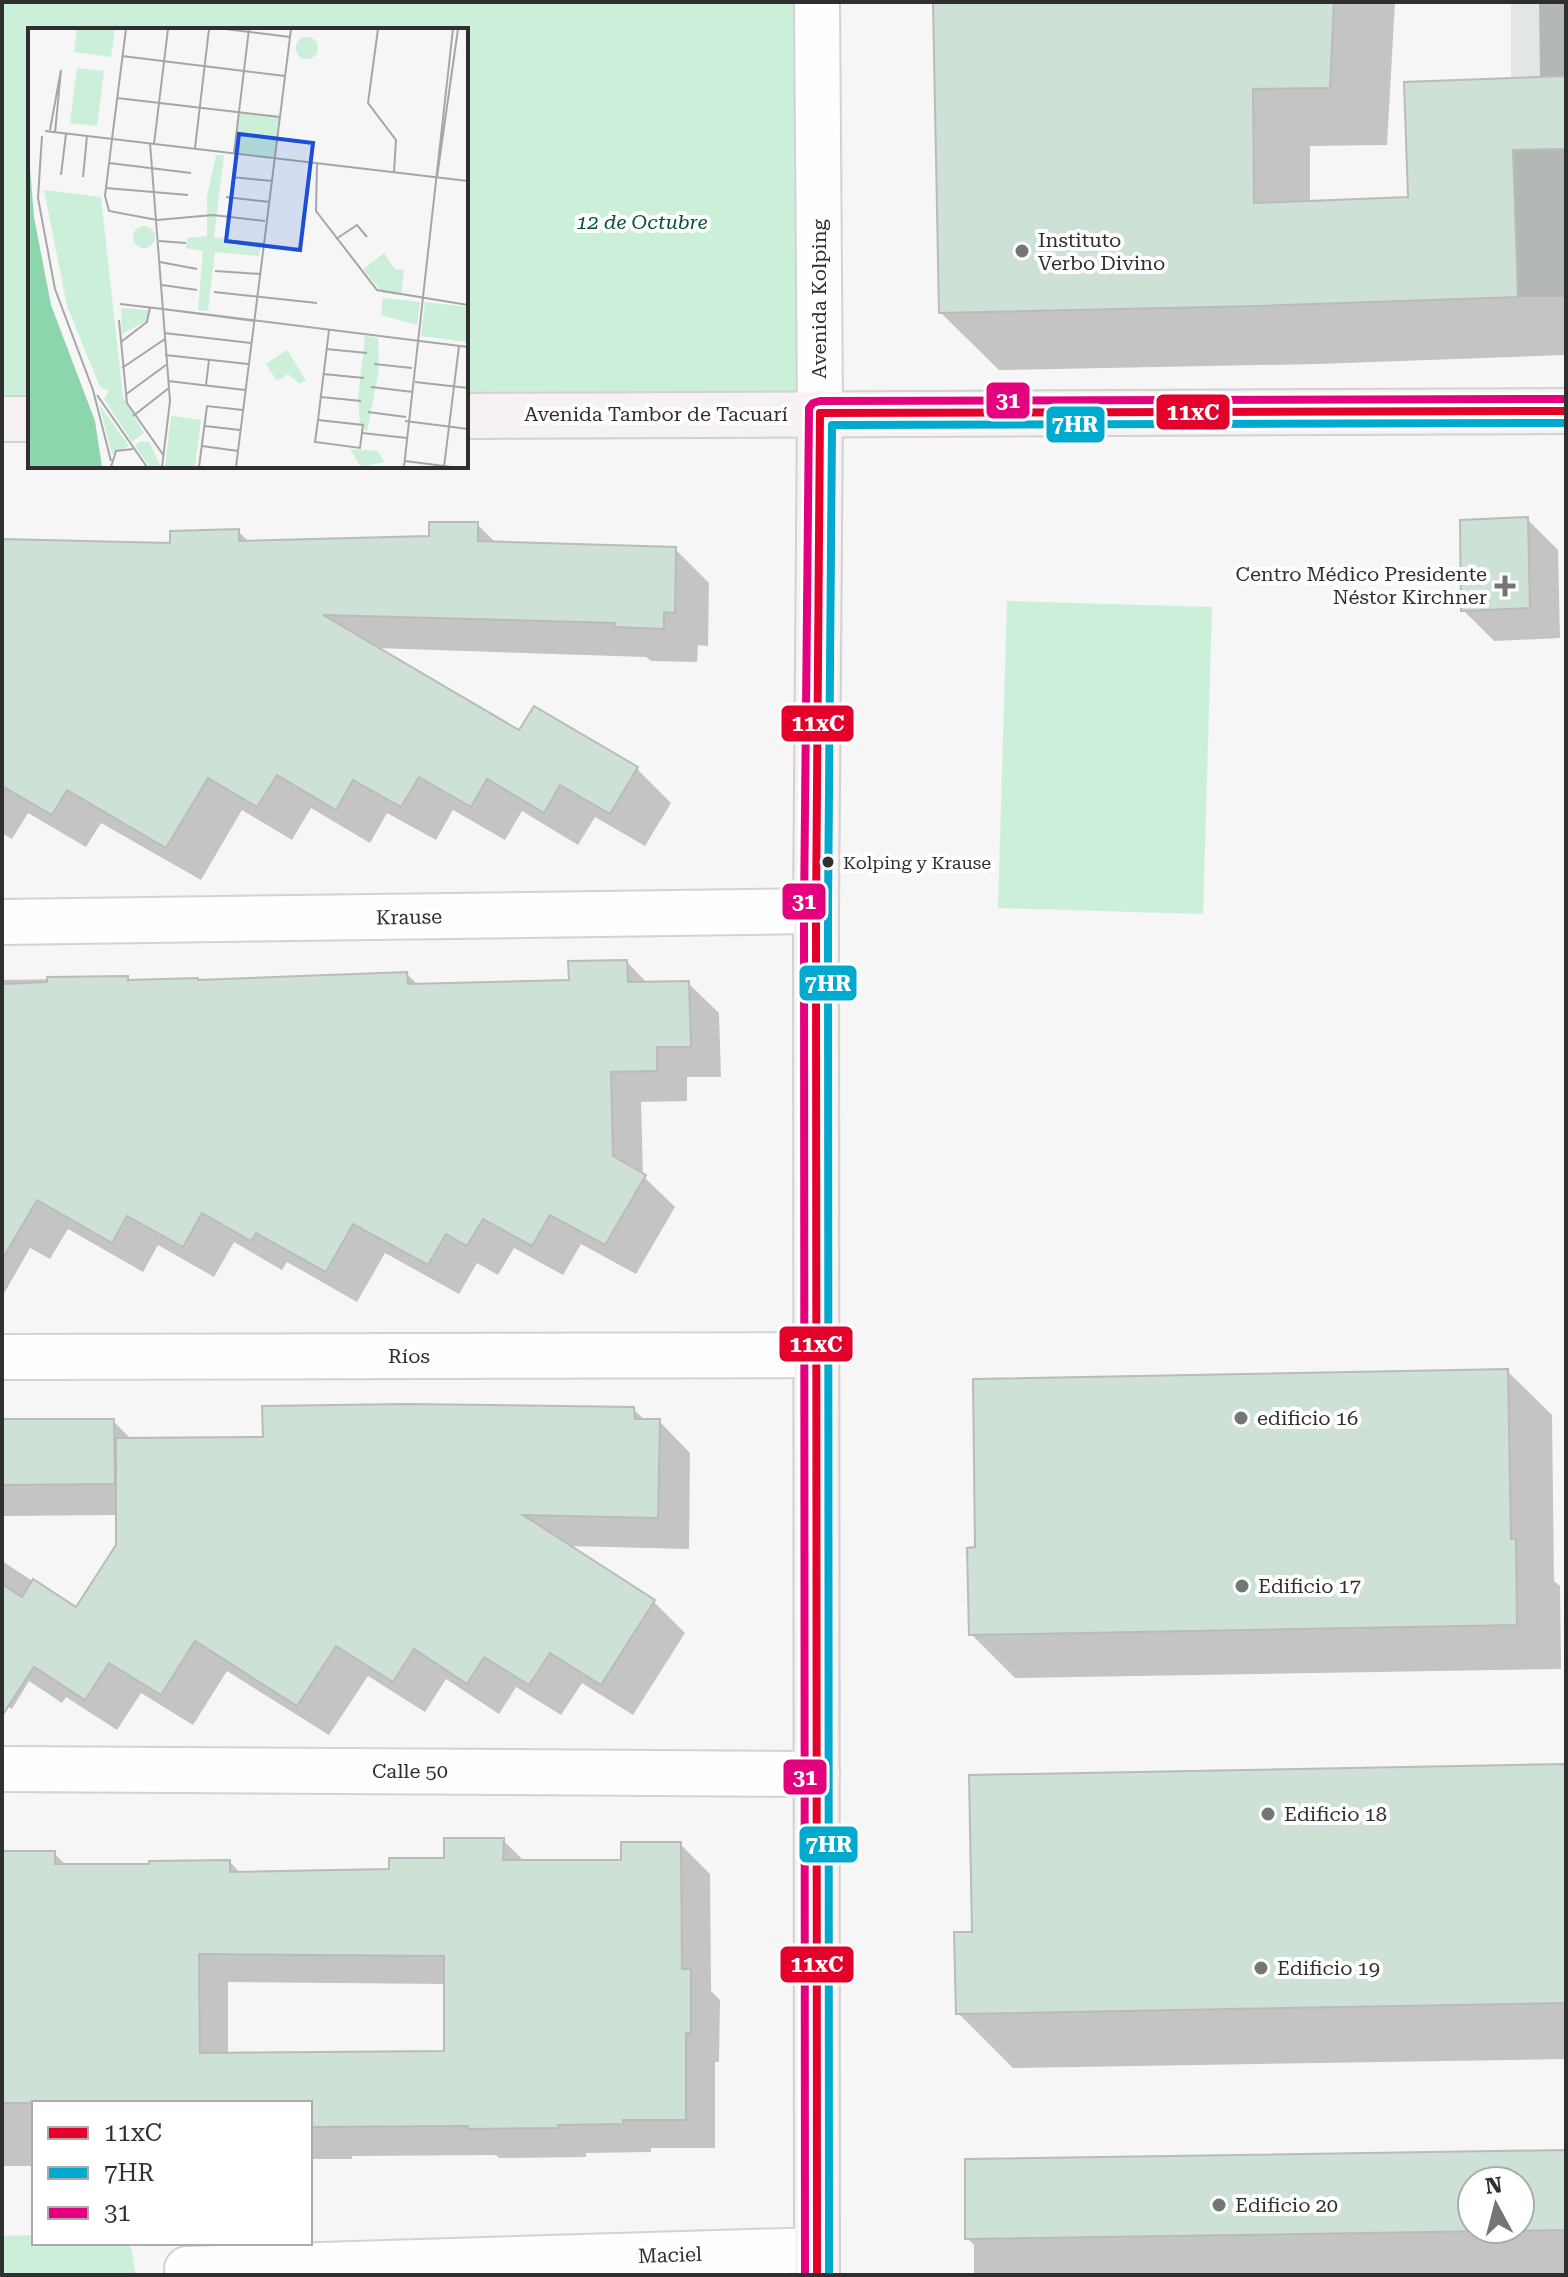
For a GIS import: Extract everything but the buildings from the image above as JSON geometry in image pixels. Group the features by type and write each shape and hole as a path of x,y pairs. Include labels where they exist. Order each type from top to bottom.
{"main road":[{"name":"Avenida Tambor de Tacuarí","path":"468,416 1566,411"},
{"name":"Avenida Kolping","path":"817,2263 816,911 820,413"},
{"path":"2,419 28,419"}],"street":[{"name":"Avenida Kolping","path":"817,2 820,413"},
{"name":"Krause","path":"2,922 816,911"},
{"name":"Ríos","path":"2,1357 817,1355"},
{"name":"Calle 50","path":"2,1769 817,1774"},
{"name":"Maciel","path":"187,2269 817,2263"}],"shaded area":[{"path":"1511,2 1566,2 1566,297 1518,297"}],"green space":[{"name":"12 de Octubre","path":"2,2 817,2 820,413 468,416 468,28 28,28 28,418 2,419"},
{"path":"1007,601 1212,607 1203,914 998,908"},
{"path":"32,2235 32,2245 130,2245 136,2275 2,2275 2,2236"}],"transit line":[{"name":"31","path":"805,2275 804,911 809,408 820,401 1566,399"},
{"name":"11xC","path":"820,413 1566,411"},
{"name":"11xC","path":"817,2275 816,911 820,413"},
{"name":"7HR","path":"829,2275 828,911 832,425 1566,423"}],"place":[{"name":"Instituto Verbo Divino","path":"1022,251"},
{"name":"Centro Médico Presidente Néstor Kirchner","path":"1505,586"},
{"name":"Kolping y Krause","path":"828,862"},
{"name":"edificio 16","path":"1241,1418"},
{"name":"Edificio 17","path":"1242,1586"},
{"name":"Edificio 18","path":"1268,1814"},
{"name":"Edificio 19","path":"1261,1968"},
{"name":"Edificio 20","path":"1219,2205"}]}
